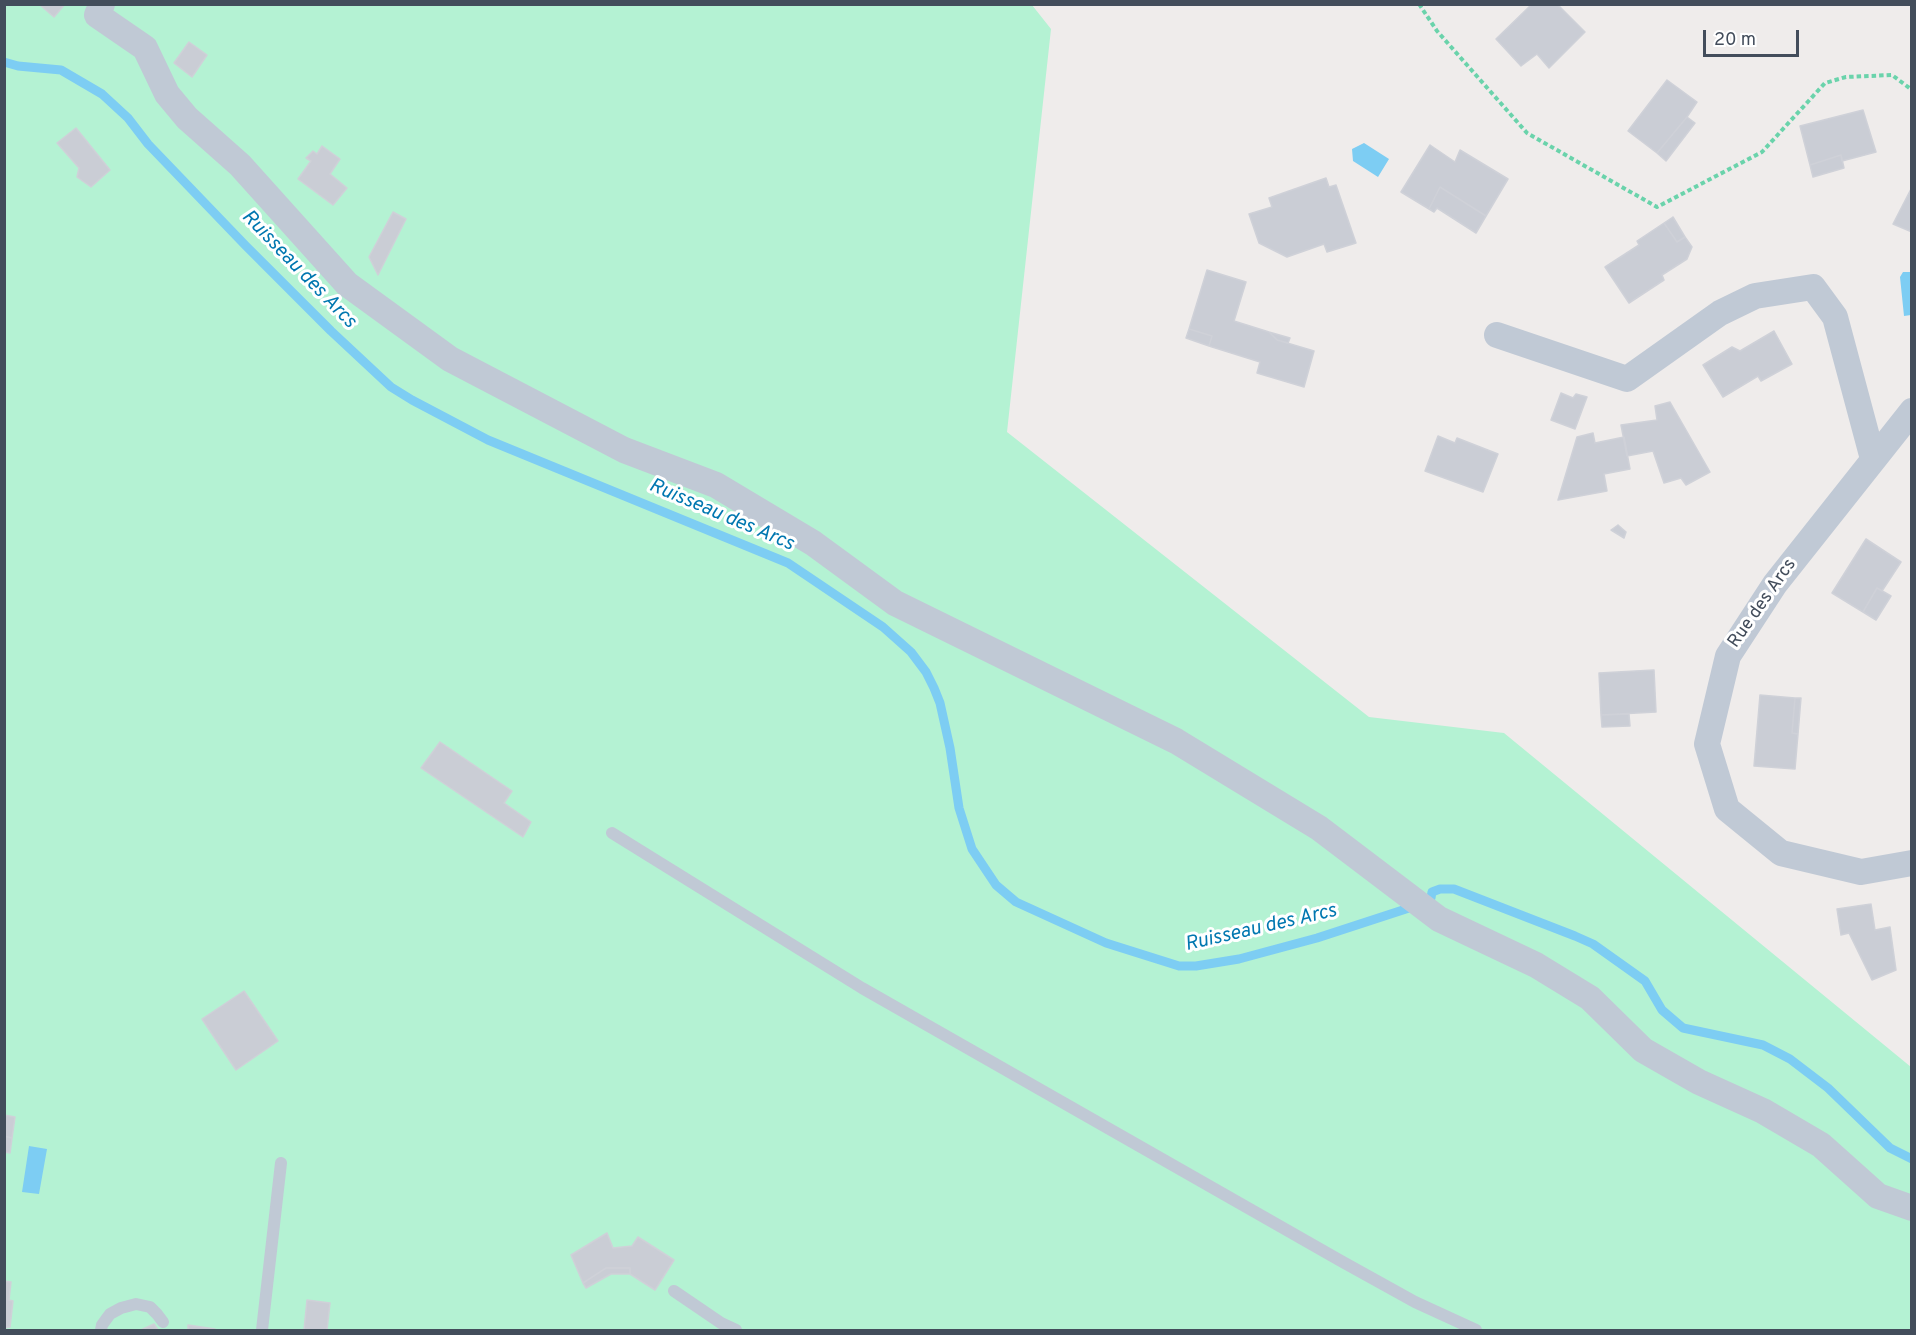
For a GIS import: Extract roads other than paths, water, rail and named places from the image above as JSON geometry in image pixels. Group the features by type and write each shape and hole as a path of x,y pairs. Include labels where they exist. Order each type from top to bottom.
{"street":[{"path":"102,4 97,15 145,48 167,94 187,118 240,165 346,284 450,359 624,450 716,484 813,543 895,603 1176,741 1319,828 1439,919 1536,965 1590,998 1643,1050 1699,1082 1763,1111 1821,1145 1878,1196 1911,1208"},
{"path":"1497,335 1627,379 1720,313 1755,296 1813,287 1835,317 1873,459"},
{"name":"Rue des Arcs","path":"1911,411 1775,584 1728,656 1707,744 1727,809 1781,853 1861,872 1911,862"}],"lane":[{"path":"612,833 873,994 1341,1261 1415,1302 1476,1330"},
{"path":"262,1330 281,1163"},
{"path":"674,1291 721,1323 736,1330"},
{"path":"101,1330 110,1314 136,1304 150,1307 163,1322"}],"water":[{"path":"1364,143 1389,159 1378,177 1353,161 1352,149"},
{"path":"1903,272 1911,272 1911,315 1904,316 1900,277"},
{"path":"29,1146 47,1149 39,1194 22,1192"}],"waterway":[{"name":"Ruisseau des Arcs","path":"4,62 18,66 61,70 102,94 128,118 148,144 246,246 391,387 488,440 788,563 883,627 911,652 926,672 934,688 940,703 950,748 959,808 972,849 996,885 1016,902 1106,943 1179,966 1196,966 1239,959 1317,938 1409,908 1431,898 1432,892 1440,889 1454,889 1593,944 1645,981 1662,1010 1683,1028 1763,1045 1790,1059 1828,1088 1890,1148 1912,1159"}]}
